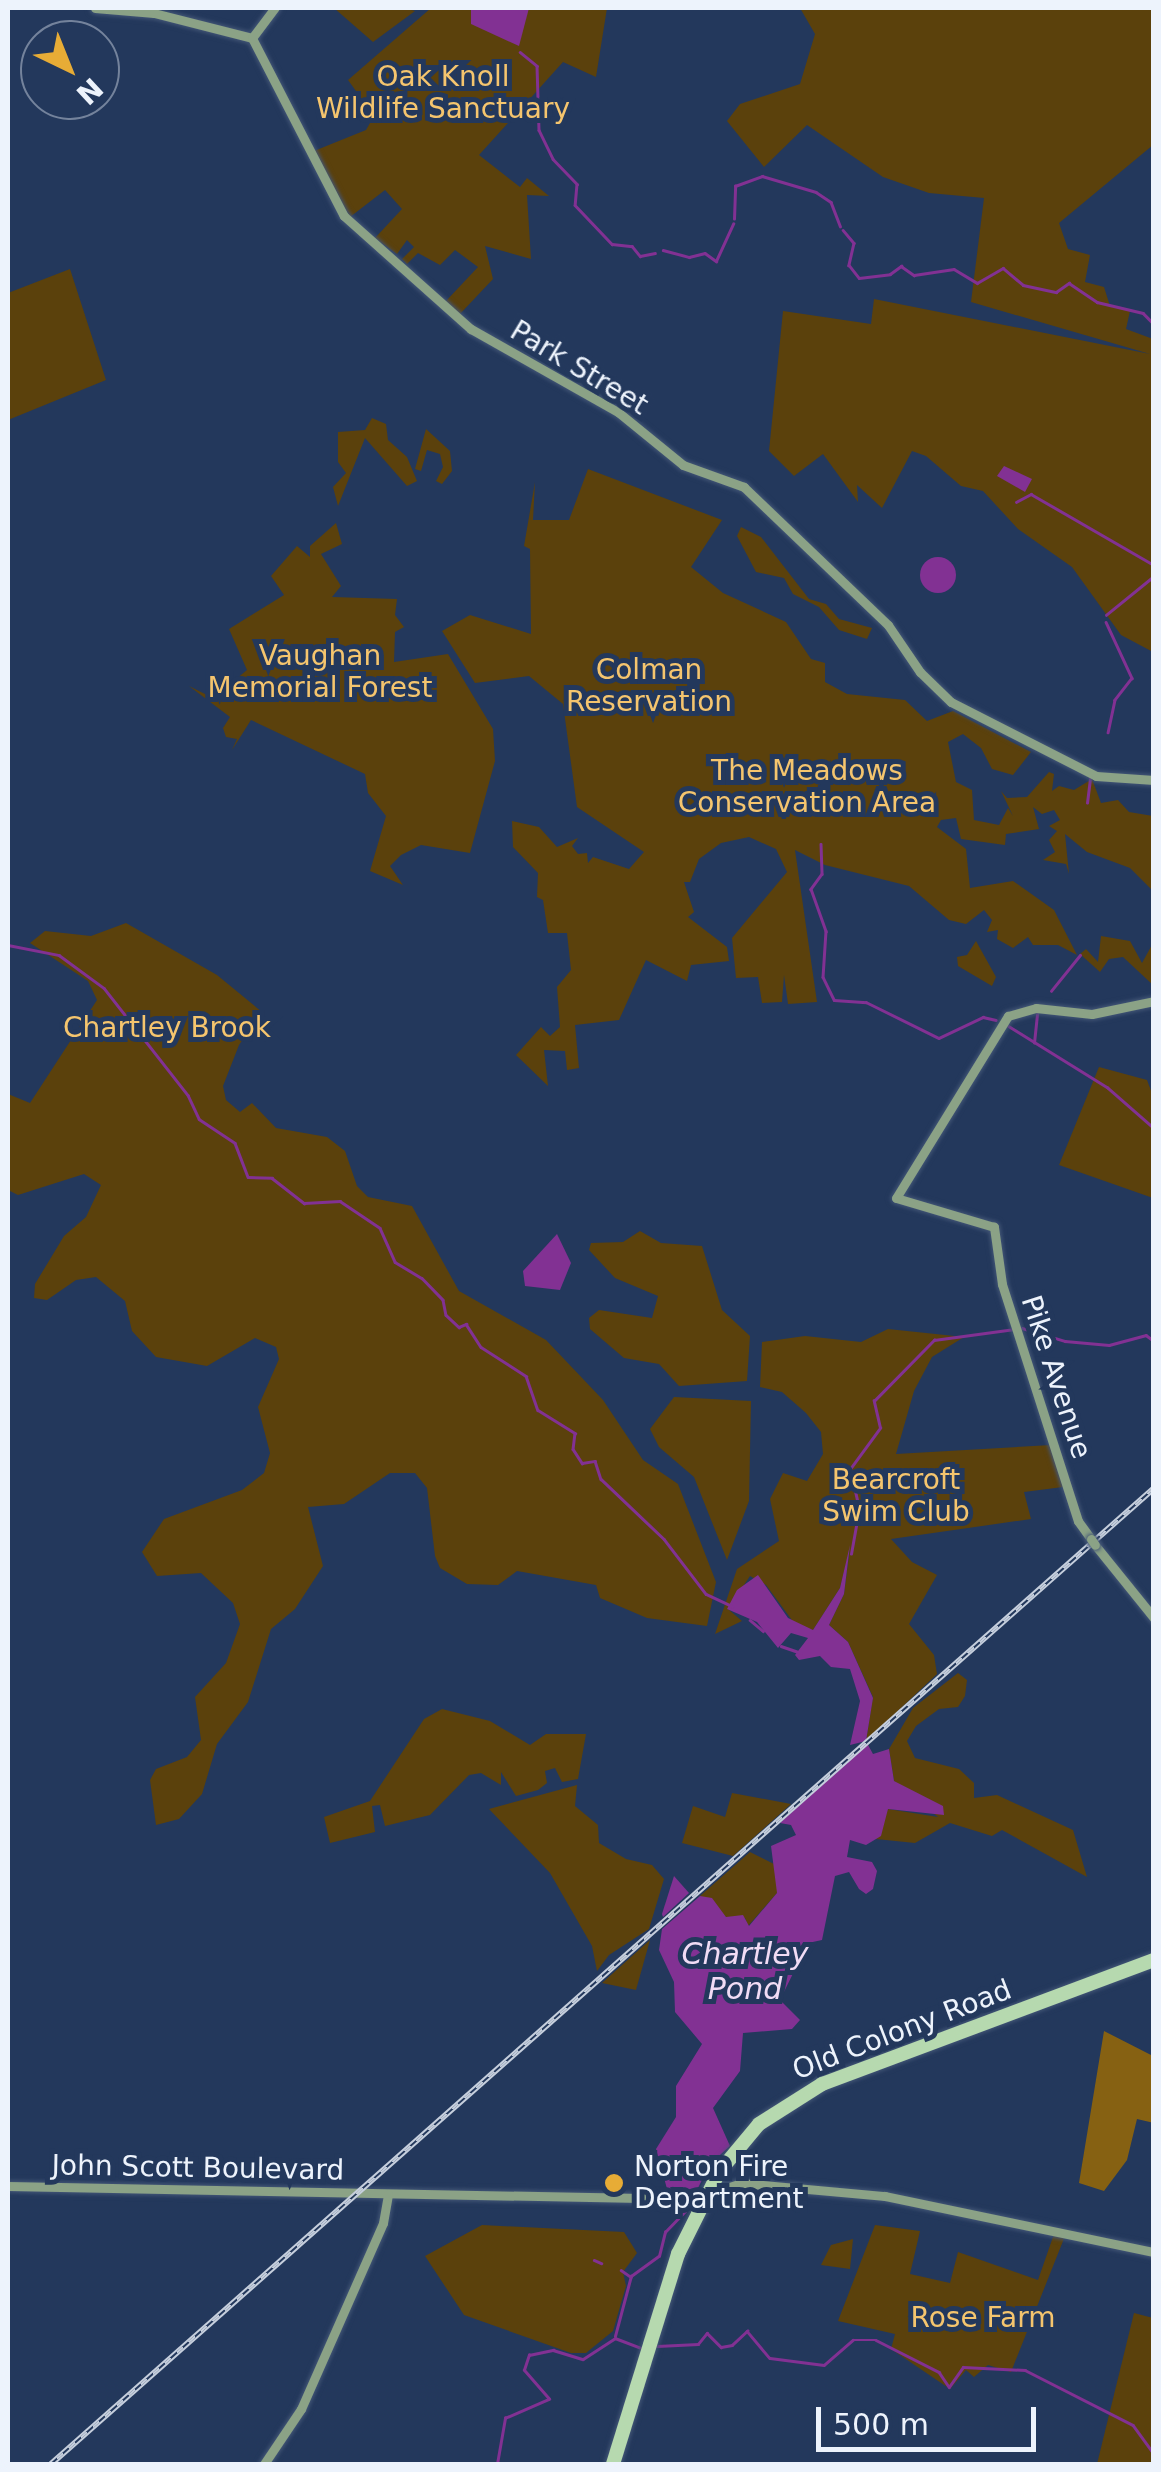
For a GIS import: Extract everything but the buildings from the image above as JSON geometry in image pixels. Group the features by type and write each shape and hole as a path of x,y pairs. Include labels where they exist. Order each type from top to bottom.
{"highway":[{"name":"Old Colony Road","path":"612,2464 672,2268 705,2196 752,2131 800,2095 1154,1960"}],"main road":[{"path":"94,8 154,14 252,38 275,8"},
{"name":"Park Street","path":"252,38 344,216 470,330 618,412 683,464 744,486 888,625 920,672 951,702 1096,776 1154,780"},
{"name":"Pike Avenue","path":"1154,1001 1092,1014 1036,1008 1008,1016 974,1062 896,1198 992,1225 1002,1284 1078,1521 1154,1618"},
{"name":"John Scott Boulevard","path":"8,2186 705,2196 741,2183 885,2196 1154,2252"},
{"path":"264,2464 301,2409 381,2228 388,2194"}],"green space":[{"name":"Oak Knoll Wildlife Sanctuary","path":"334,8 405,8 415,11 373,42"},
{"name":"Oak Knoll Wildlife Sanctuary","path":"431,8 607,8 596,77 563,62 479,155 520,187 527,178 549,196 527,195 531,259 485,246 493,279 459,315 446,301 478,267 455,250 440,265 418,253 407,264 402,259 414,247 407,240 397,254 375,238 402,209 385,190 350,217 314,151 366,130 374,116 348,80"},
{"path":"800,8 1153,8 1153,145 1059,223 1068,249 1090,255 1085,282 1104,287 1110,306 1130,311 1126,329 1153,339 1153,652 1121,635 1072,567 1018,529 983,491 961,486 926,456 912,451 882,508 857,485 858,502 823,454 794,476 769,451 783,311 871,324 874,299 1150,354 971,302 984,198 929,193 883,177 807,125 764,167 727,121 740,104 800,84 815,34"},
{"path":"70,269 106,380 8,420 8,293"},
{"path":"372,418 386,424 388,440 407,457 417,481 407,486 365,438 338,506 333,487 346,473 338,462 338,432 365,430"},
{"path":"426,429 450,451 452,471 442,484 436,481 443,467 440,454 427,450 421,471 415,469"},
{"path":"588,469 722,520 691,567 723,593 786,622 811,659 825,663 825,682 847,694 905,700 927,721 953,711 1031,752 1013,775 992,769 981,748 963,734 948,742 956,782 972,790 974,820 999,825 1008,808 1013,816 1001,791 1007,798 1027,797 1049,772 1054,774 1052,791 1059,786 1074,790 1092,779 1101,803 1118,800 1129,812 1153,816 1153,891 1130,868 1087,852 1065,834 1069,874 1066,864 1043,860 1055,852 1049,840 1057,831 1049,826 1060,820 1054,810 1042,814 1033,807 1039,829 1006,834 1005,845 961,839 956,818 941,820 937,827 966,849 970,888 1013,881 1054,910 1077,955 1058,945 1033,945 1028,937 1013,948 997,939 998,930 987,932 992,920 984,910 966,924 949,920 909,886 825,865 795,850 817,1002 788,1004 784,975 782,1002 762,1003 758,977 736,978 732,938 787,872 776,849 749,837 721,843 699,859 690,882 684,882 694,912 688,917 727,947 729,961 691,965 687,981 646,960 619,1020 575,1025 579,1068 567,1070 565,1051 544,1050 548,1086 516,1055 541,1027 550,1036 560,1027 557,987 571,970 567,933 548,933 543,900 537,897 538,873 513,847 512,821 539,827 557,847 578,838 572,846 578,854 587,853 588,863 593,857 629,869 644,852 577,807 563,704 529,676 475,683 442,631 470,615 531,634 530,549 524,546 535,482 533,520 569,520"},
{"name":"Vaughan Memorial Forest","path":"336,523 342,544 321,554 341,586 332,597 397,599 395,615 404,627 395,632 394,662 448,654 493,729 495,761 470,853 421,845 390,866 403,885 370,871 386,816 368,793 365,774 251,720 232,750 237,739 226,737 223,728 230,717 189,686 213,698 247,670 229,629 284,595 271,576 297,546 310,557 310,546"},
{"path":"741,527 761,537 809,599 826,604 839,619 872,628 867,639 839,630 819,607 793,594 784,578 756,572 737,536"},
{"path":"126,923 217,975 262,1012 239,1045 223,1086 226,1100 240,1112 252,1103 276,1128 327,1137 345,1151 357,1186 368,1197 412,1206 459,1291 546,1340 603,1400 643,1460 678,1484 716,1582 707,1626 647,1618 600,1598 596,1585 517,1571 498,1585 467,1584 440,1568 435,1556 427,1488 415,1473 390,1473 344,1504 308,1507 323,1566 295,1609 271,1629 248,1702 217,1744 202,1794 179,1819 156,1825 150,1780 156,1769 187,1757 201,1740 195,1697 226,1663 240,1624 233,1603 201,1573 157,1576 142,1552 164,1519 242,1490 264,1473 270,1453 258,1407 279,1359 276,1347 255,1338 207,1366 156,1357 132,1331 125,1301 96,1277 76,1280 47,1300 34,1298 35,1284 64,1236 86,1217 101,1185 84,1174 18,1195 8,1190 8,1094 30,1103 97,1000 88,981 30,943 45,931 91,936"},
{"path":"1101,936 1130,941 1142,963 1153,943 1153,985 1123,957 1109,959 1100,972 1080,954 1086,949 1098,962"},
{"path":"976,941 996,977 992,986 958,966 957,957 967,955"},
{"path":"1099,1067 1147,1080 1153,1096 1153,1198 1059,1165"},
{"path":"640,1231 661,1243 702,1246 722,1310 750,1336 747,1381 679,1386 659,1364 624,1358 590,1329 589,1318 599,1310 652,1318 658,1296 615,1278 589,1250 591,1243 623,1242"},
{"name":"Bearcroft Swim Club","path":"888,1329 964,1337 932,1357 914,1391 896,1454 1051,1445 1063,1487 1024,1492 1031,1519 891,1539 912,1562 937,1575 909,1624 934,1655 937,1674 866,1741 873,1697 848,1642 829,1625 844,1594 850,1548 840,1588 813,1630 797,1627 766,1585 750,1576 728,1609 742,1621 715,1634 737,1569 779,1541 770,1499 783,1473 807,1481 823,1454 821,1432 806,1413 782,1392 760,1387 762,1342 805,1336 861,1342"},
{"path":"674,1397 751,1401 749,1501 727,1560 694,1477 659,1447 650,1429"},
{"path":"958,1673 967,1680 965,1696 958,1707 939,1709 916,1726 907,1741 915,1758 959,1769 974,1783 974,1798 997,1795 1073,1830 1087,1877 1002,1830 992,1836 950,1823 915,1843 876,1839 888,1809 938,1817 894,1781 889,1749 913,1708"},
{"path":"442,1709 490,1721 530,1745 546,1734 586,1734 578,1779 562,1782 555,1768 545,1771 547,1783 538,1790 516,1796 501,1772 501,1785 481,1773 469,1775 430,1815 385,1826 380,1805 372,1806 375,1832 330,1843 324,1817 370,1801 424,1719"},
{"path":"577,1785 575,1806 598,1825 599,1843 626,1859 652,1865 664,1879 649,1929 609,1955 597,1971 592,1946 550,1873 489,1809"},
{"path":"732,1793 791,1804 733,1856 682,1843 693,1806 725,1817"},
{"path":"750,1852 774,1864 778,1874 777,1893 748,1926 745,1918 726,1917 700,1896"},
{"path":"650,1940 636,1990 602,1983"},
{"path":"482,2225 624,2232 637,2253 623,2272 626,2286 613,2331 586,2353 571,2353 464,2315 425,2256"},
{"name":"Rose Farm","path":"875,2225 920,2231 910,2274 950,2283 958,2252 1038,2280 1054,2234 1065,2236 1011,2372 988,2365 974,2377 966,2370 950,2389 891,2349 895,2334 838,2321"},
{"path":"853,2239 850,2269 821,2265 831,2245"},
{"path":"1134,2313 1153,2318 1153,2464 1097,2464"}],"shaded area":[{"path":"1104,2031 1153,2056 1154,2123 1137,2119 1127,2160 1104,2191 1079,2183"}],"water":[{"path":"471,8 529,8 519,46 471,24"},
{"path":"1004,466 1032,479 1025,492 997,476"},
{"path":"938,557 951,562 956,575 951,588 938,593 925,588 920,575 925,562"},
{"path":"557,1234 571,1263 560,1290 525,1286 523,1271"},
{"path":"850,1545 844,1594 829,1625 848,1642 873,1698 866,1741 850,1745 860,1701 850,1669 831,1667 820,1656 799,1660 795,1655 808,1638 791,1633 778,1648 757,1622 727,1609 737,1590 758,1575 788,1618 813,1630 840,1588"},
{"name":"Chartley Pond","path":"867,1743 873,1754 889,1749 894,1781 943,1806 944,1815 888,1809 881,1836 866,1845 850,1840 847,1857 872,1862 877,1871 873,1889 866,1894 849,1872 835,1876 822,1940 808,1943 780,2000 800,2020 792,2029 743,2033 740,2071 713,2108 730,2146 710,2164 694,2196 669,2196 656,2149 676,2117 676,2086 702,2044 675,2012 674,1982 659,1950 662,1929 700,1896 712,1898 726,1917 743,1915 749,1926 777,1893 771,1846 796,1835 791,1825 780,1823"},
{"path":"674,1876 689,1893 663,1917 662,1914"}],"waterway":[{"path":"520,52 537,66 539,130 553,159 577,184 575,205 612,244 632,246 640,256 655,253"},
{"path":"734,219 735,186 762,176 816,192 831,202 840,226"},
{"path":"663,250 689,257 705,253 716,261 733,224"},
{"path":"843,230 854,243 849,265 859,278 890,274 901,266 914,275 954,269 977,283 1003,268 1023,285 1056,292 1069,283 1097,302 1143,313 1154,324"},
{"path":"1016,502 1031,494 1154,565"},
{"path":"1106,615 1154,576"},
{"path":"1106,622 1132,678 1115,700 1108,732"},
{"path":"1087,803 1090,778"},
{"path":"821,844 822,874 811,889 826,931 823,977 834,1000 866,1002 939,1038 983,1017 996,1020"},
{"name":"Chartley Brook","path":"8,945 59,955 104,988 188,1095 199,1119 235,1143 248,1177 272,1178 304,1203 340,1201 380,1228 395,1262 422,1278 443,1300 446,1315 459,1327 466,1324 481,1347 526,1376 538,1410 575,1433 573,1449 582,1463 595,1461 601,1479 664,1539 706,1594 732,1606"},
{"path":"1051,991 1080,955"},
{"path":"1034,1043 1037,1012"},
{"path":"1007,1025 1107,1087 1154,1128"},
{"path":"1022,1328 1065,1341 1109,1345 1146,1335 1154,1341"},
{"path":"851,1554 859,1509 850,1469 880,1428 874,1401 934,1340 1014,1329"},
{"name":"Chartley Brook","path":"750,1620 763,1631"},
{"name":"Chartley Brook","path":"781,1646 801,1653"},
{"name":"Chartley Brook","path":"615,2336 631,2276 659,2256 665,2232 685,2211"},
{"path":"594,2260 601,2263"},
{"path":"621,2270 631,2277"},
{"path":"657,2346 698,2344 707,2333 721,2347 732,2345 747,2331 770,2358 824,2365 853,2340 876,2340 939,2372 949,2387 963,2367 1025,2370 1133,2425 1154,2454"},
{"path":"497,2464 505,2418 549,2399 524,2370 529,2355 553,2350 583,2359 615,2338 641,2348"}],"railway":[{"path":"51,2464 1154,1488"}],"place":[{"name":"Norton Fire Department","path":"614,2183"}],"park label":[{"name":"Colman Reservation","path":"649,686"},
{"name":"The Meadows Conservation Area","path":"807,787"}]}
